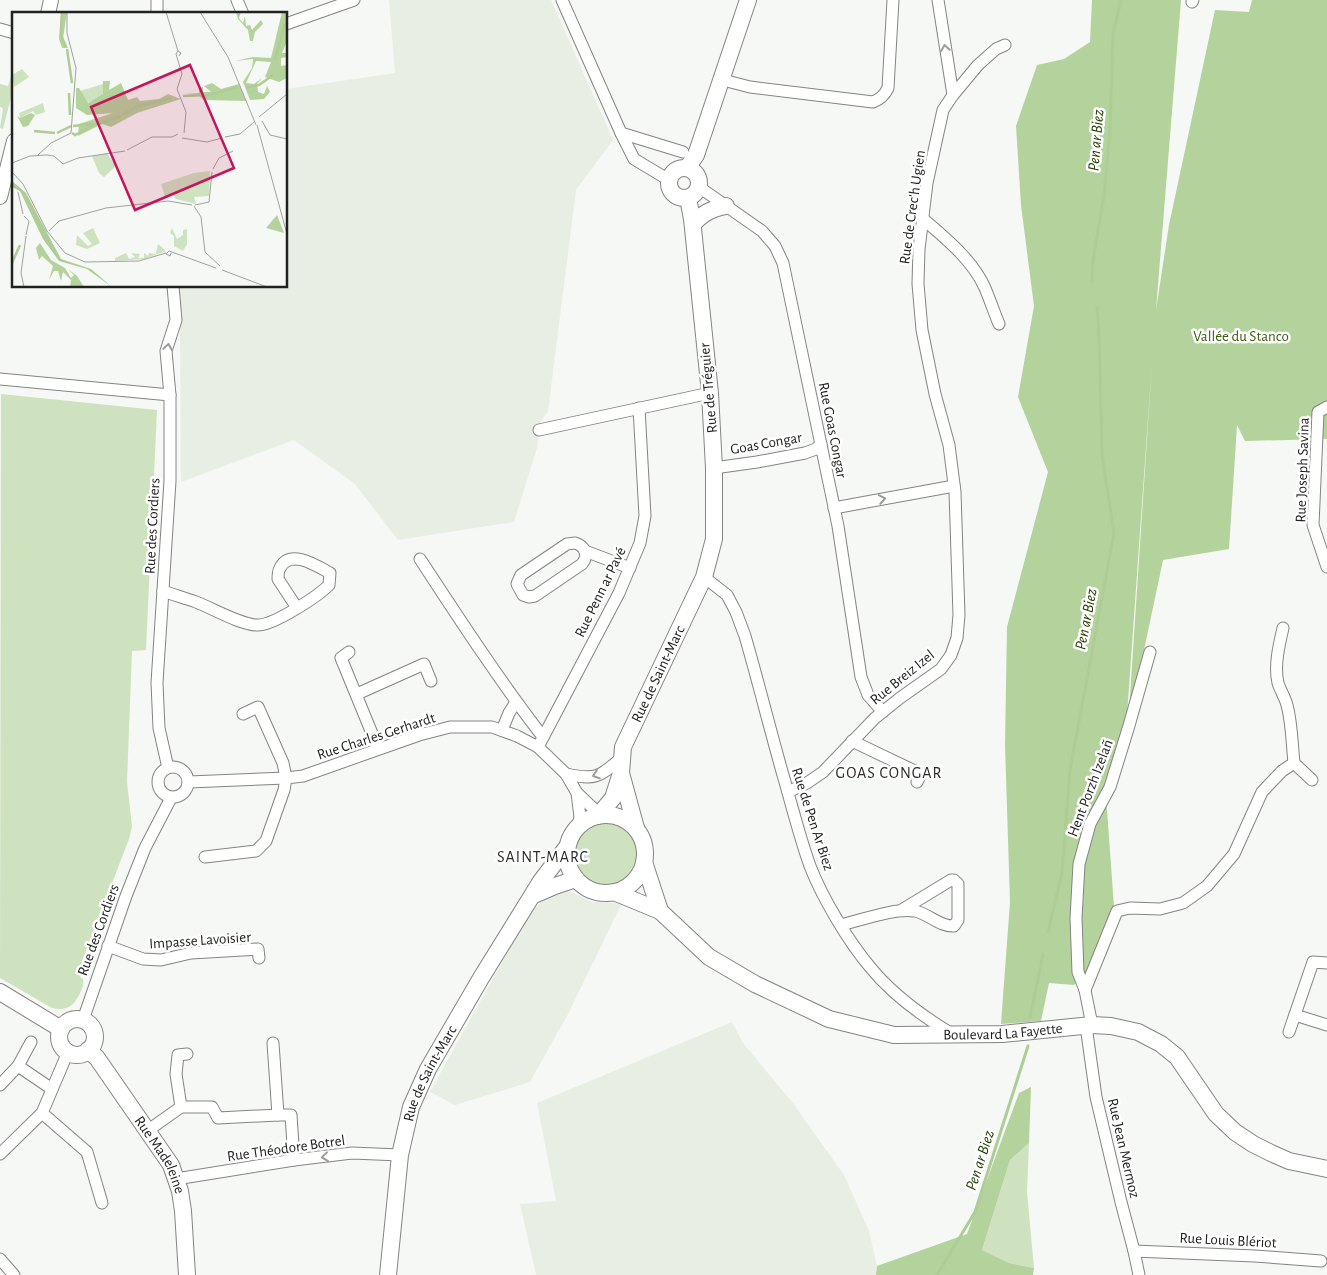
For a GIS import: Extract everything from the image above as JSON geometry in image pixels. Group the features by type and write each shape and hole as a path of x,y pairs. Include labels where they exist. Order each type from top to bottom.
{"main road":[{"path":"685,160 698,175 693,193 679,197 672,192 669,180 672,173 685,160 696,155 723,80 748,0"},
{"name":"Rue de Tréguier","path":"693,193 693,224 710,392 714,468 715,529 704,577"},
{"path":"693,224 701,215 711,209 726,206"},
{"name":"Rue de Saint-Marc","path":"598,816 613,798 621,766 623,747 628,732 704,577"},
{"path":"621,766 636,828"},
{"path":"609,814 619,816 628,821 636,828 643,839 645,847 644,862 634,881 625,888 614,892 603,893 593,891 576,879 570,870 567,858 571,836 578,826 590,818 598,816 609,814"},
{"name":"Rue de Saint-Marc","path":"388,1275 400,1155 410,1107 428,1069 480,978 548,871 568,847"},
{"name":"Boulevard La Fayette","path":"644,862 660,911"},
{"path":"534,895 576,879"},
{"name":"Boulevard La Fayette","path":"614,892 660,911 709,957 754,984 829,1019 894,1035 1002,1034 1089,1025 1127,1028 1161,1044 1180,1062 1216,1114 1235,1132 1271,1153 1298,1163 1327,1169"},
{"path":"0,992 61,1029"},
{"path":"70,1020 83,1020 87,1022 93,1031 94,1041 88,1050 76,1054 68,1052 60,1042 61,1029 70,1020"},
{"name":"Rue Madeleine","path":"88,1050 97,1058 172,1165 183,1211 187,1275"}],"street":[{"path":"237,0 242,12"},
{"path":"288,23 354,0"},
{"path":"562,0 621,133 685,160"},
{"path":"723,80 750,87 873,102 878,100 888,88 893,0"},
{"path":"938,0 953,95"},
{"name":"Rue de Crec'h Ugien","path":"954,486 949,445 935,394 922,330 918,284 922,218 927,184 943,110 953,95 991,53 1000,46 1005,45"},
{"path":"621,133 634,159 669,180"},
{"path":"0,197 4,160 12,145"},
{"name":"Rue Goas Congar","path":"693,193 726,206 762,231 775,246 783,264 834,508 862,677 868,695 883,712"},
{"path":"922,218 953,245 968,262 984,286 999,324"},
{"name":"Rue des Cordiers","path":"168,768 159,728 157,705 170,481 170,395 166,351 168,339 176,320 172,288"},
{"path":"0,379 170,395"},
{"path":"539,430 710,392"},
{"name":"Rue Joseph Savina","path":"1327,407 1318,412 1312,525 1327,567"},
{"name":"Rue Penn ar Pavé","path":"541,742 619,593 640,543 645,516 639,408"},
{"name":"Goas Congar","path":"714,468 805,453 816,449 821,444"},
{"path":"834,508 954,486"},
{"name":"Rue Breiz Izel","path":"788,792 807,783 823,772 883,712 941,668 951,655 957,638 959,615 954,486"},
{"path":"585,551 586,557 582,564 534,596 529,598 523,595 518,587 517,581 521,576 567,544 578,544 585,551 630,568"},
{"path":"163,591 194,601 241,621 256,625 266,624 297,608 321,593 329,584 330,573 298,559 287,560 280,568 278,580 297,608"},
{"path":"420,559 541,742"},
{"name":"Rue de Pen Ar Biez","path":"704,577 726,595 736,612 745,636 788,792 811,867 841,925 870,967 928,1019 954,1035"},
{"path":"1283,628 1278,664 1278,683 1287,703 1291,724 1294,763 1312,780"},
{"path":"349,652 341,658 378,748"},
{"name":"Hent Porzh Izelañ","path":"1089,1025 1085,990 1078,972 1076,918 1078,864 1090,824 1110,788 1150,652"},
{"path":"357,694 424,664 431,681"},
{"path":"502,730 516,702"},
{"path":"205,857 256,851 266,841 284,790 286,778 283,763 258,707 243,714"},
{"name":"Rue Charles Gerhardt","path":"189,782 303,776 378,748 450,727 492,727 541,742 566,774 576,793 580,817 578,826"},
{"path":"852,741 921,774 918,782"},
{"path":"1085,990 1117,911 1130,908 1160,909 1183,903 1207,886 1234,854 1262,792 1282,771 1294,763"},
{"path":"566,774 587,778 621,766"},
{"path":"168,768 182,770 186,773 189,782 186,791 175,798 162,794 158,786 159,776 168,768"},
{"name":"Rue Charles Gerhardt","path":"576,793 596,811 598,816"},
{"name":"Rue des Cordiers","path":"83,1020 108,946 145,848 171,798"},
{"path":"841,925 900,911 914,911 948,926 954,926 958,920 958,884 951,880 900,911"},
{"name":"Impasse Lavoisier","path":"108,946 143,959 161,960 191,953 258,949 259,958"},
{"path":"1289,1032 1313,962 1327,963"},
{"path":"1295,1014 1327,1025"},
{"name":"Rue Jean Mermoz","path":"1089,1025 1096,1097 1120,1202 1134,1251 1138,1275"},
{"path":"0,1085 18,1066 31,1042"},
{"path":"273,1043 278,1115"},
{"path":"0,1154 42,1113 68,1052"},
{"path":"181,1107 176,1074 178,1055 187,1054"},
{"path":"18,1066 52,1089"},
{"path":"147,1131 181,1107 212,1107 218,1118 291,1115 294,1160"},
{"path":"42,1113 87,1152 102,1203"},
{"name":"Rue Théodore Botrel","path":"176,1179 294,1160 352,1153 400,1155"},
{"name":"Rue Louis Blériot","path":"1134,1251 1256,1256 1321,1261"},
{"path":"0,1259 14,1275"}],"shaded area":[{"path":"389,0 551,0 613,140 576,190 548,411 540,423 537,448 514,522 398,540 355,484 294,440 181,482 180,322 177,288 288,288 288,89 395,73"},
{"path":"567,890 592,902 622,903 568,1014 530,1082 455,1105 430,1092 530,912 551,893"},
{"path":"732,1022 743,1043 792,1102 844,1175 869,1231 877,1266 876,1275 536,1275 520,1204 556,1201 537,1103"}],"green space":[{"name":"Vallée du Stanco","path":"1092,0 1181,0 1156,310 1169,225 1215,10 1249,12 1252,0 1327,0 1327,439 1245,441 1237,425 1229,549 1163,560 1128,726 1152,363 1126,729 1105,782 1114,907 1086,972 1074,985 1049,983 1041,1021 1001,1024 1010,902 1005,745 1007,627 1048,472 1018,397 1034,306 1021,205 1016,126 1037,65 1064,59 1090,42"},
{"path":"12,73 12,94 3,129 0,128 3,108 0,107 0,84 8,86"},
{"path":"1,394 157,410 146,650 132,651 127,782 132,827 79,969 80,977 83,979 82,989 72,1005 61,1009 52,1008 0,978"},
{"path":"600,822 612,822 629,831 636,842 638,854 636,866 629,877 612,886 600,886 588,881 579,872 574,860 574,848 579,836 588,827"},
{"path":"1031,1087 1029,1143 1010,1160 982,1250 1009,1263 1034,1268 1033,1275 876,1275 877,1266 967,1234 1019,1093"},
{"path":"1029,1143 1027,1192 1034,1268 1009,1263 982,1250 1010,1160"}],"waterway":[{"name":"Pen ar Biez","path":"1092,282 1093,260 1104,196 1110,130 1113,34 1121,0"},
{"name":"Pen ar Biez","path":"1048,932 1062,873 1070,770 1114,533 1102,455 1097,308"},
{"name":"Pen ar Biez","path":"1030,1018 1043,954"},
{"name":"Pen ar Biez","path":"937,1275 975,1212 1028,1046"}],"district":[{"name":"GOAS CONGAR","path":"889,772"},
{"name":"SAINT-MARC","path":"543,856"}]}
